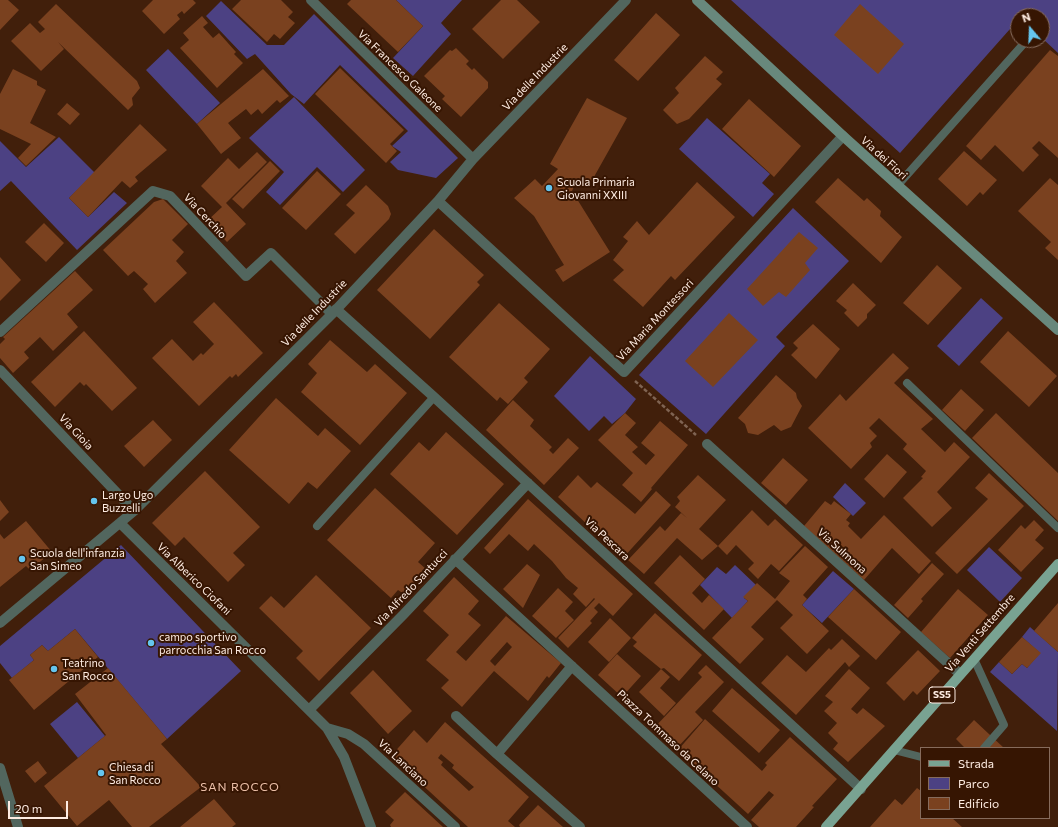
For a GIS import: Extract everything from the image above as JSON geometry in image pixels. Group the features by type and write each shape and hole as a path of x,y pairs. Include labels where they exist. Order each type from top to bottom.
{"main road":[{"name":"Via dei Fiori","path":"697,0 897,186 1058,330"},
{"name":"Via Venti Settembre","path":"826,827 1058,564"}],"street":[{"name":"Via Francesco Galeone","path":"311,0 473,159"},
{"name":"Via delle Industrie","path":"0,623 134,511 334,311 438,201 473,159 626,0"},
{"name":"Via Maria Montessori","path":"438,201 624,372 843,136"},
{"name":"Via Cerchio","path":"0,332 153,192 170,196 246,276 271,253 334,311"},
{"name":"Via Pescara","path":"334,311 434,397 861,789"},
{"name":"Via Gioia","path":"0,370 134,511"},
{"name":"Via Sulmona","path":"707,444 960,674"},
{"name":"Via Alfredo Santucci","path":"310,709 403,616 528,483"},
{"name":"Via Alberico Ciofani","path":"120,523 310,709 327,728 344,757 371,827"},
{"name":"Piazza Tommaso da Celano","path":"455,559 747,827"},
{"path":"497,754 572,666"},
{"path":"456,716 580,827"},
{"name":"Via Lanciano","path":"327,728 348,734 364,744 455,827"},
{"path":"0,768 18,827"}],"lane":[{"path":"897,186 1020,48"},
{"path":"906,383 1058,528"},
{"path":"317,526 434,397"},
{"path":"974,659 1004,725 985,747"},
{"path":"894,750 920,757"}],"path":[{"path":"624,372 707,444"}],"green space":[{"path":"396,0 462,0 441,23 451,34 413,76 393,58 423,26"},
{"path":"731,0 1058,0 1058,53 1050,46 1050,8 1010,8 1010,29 900,153"},
{"path":"221,1 267,45 284,45 314,14 458,158 436,178 398,170 390,162 401,152 392,146 408,131 340,65 304,104 291,94 255,54 247,59 206,16"},
{"path":"168,49 220,103 197,124 146,70"},
{"path":"294,97 365,170 343,192 317,167 280,205 266,192 284,172 249,138"},
{"path":"707,118 770,174 762,183 774,194 753,217 679,149"},
{"path":"59,137 95,173 69,198 88,217 114,192 127,203 77,250 11,181 0,191 0,141 26,167"},
{"path":"793,208 849,261 776,337 785,346 706,434 639,375"},
{"path":"981,298 1003,318 959,366 937,346"},
{"path":"590,356 636,399 625,413 612,424 604,416 589,431 554,396"},
{"path":"845,483 866,503 853,516 833,497"},
{"name":"campo sportivo parrocchia San Rocco","path":"121,545 241,671 167,739 75,629 48,651 42,645 30,655 34,660 12,678 0,663 0,646"},
{"path":"989,547 1022,578 1000,602 967,570"},
{"path":"735,565 756,585 744,598 748,601 732,618 700,585 717,567 726,574"},
{"path":"833,571 854,589 822,623 802,605"},
{"path":"1030,627 1058,652 1057,731 990,672 999,662 1012,674 1022,664 1027,668 1040,653 1022,637"},
{"path":"77,702 105,736 78,758 50,724"}],"building":[{"path":"0,0 8,0 19,10 0,30"},
{"path":"153,0 193,0 196,3 184,14 182,11 177,15 180,19 164,34 142,11"},
{"path":"241,0 281,0 293,12 288,17 295,23 280,39 274,34 267,42 232,9"},
{"path":"351,0 396,0 423,26 398,52 347,4"},
{"path":"501,0 517,0 540,22 503,59 472,29"},
{"path":"56,4 137,81 140,88 132,98 133,105 128,110 58,42 64,49 41,71 11,41 30,23 40,33 45,29 38,22"},
{"path":"860,4 904,44 878,74 834,35"},
{"path":"656,13 680,35 638,81 614,60"},
{"path":"202,16 208,23 203,27 213,38 219,33 236,52 234,54 243,63 217,88 180,48 189,40 183,33"},
{"path":"456,48 469,61 466,64 472,70 474,68 488,82 488,88 461,117 442,99 445,96 424,76 450,50 452,51"},
{"path":"1050,50 1058,56 1058,158 1039,141 1032,148 1039,155 1023,172 995,145 981,160 966,146"},
{"path":"705,56 723,72 716,79 722,84 689,119 677,124 663,110 679,93 675,88"},
{"path":"340,68 404,130 390,144 397,151 386,163 315,94"},
{"path":"13,69 37,81 37,85 46,90 30,123 56,137 26,166 18,158 31,144 0,129 0,94"},
{"path":"263,69 289,96 280,103 277,100 262,114 258,109 251,115 246,109 228,123 241,138 221,154 197,124"},
{"name":"Scuola Primaria Giovanni XXIII","path":"587,98 627,118 590,184 577,180 572,191 610,252 563,282 555,270 564,265 534,216 514,198 535,179 542,186 558,169 550,164"},
{"path":"749,99 801,146 774,177 722,129"},
{"path":"67,103 80,114 70,125 57,114"},
{"path":"140,124 167,150 135,177 138,181 130,188 122,181 88,217 69,198"},
{"path":"964,151 997,180 983,195 980,192 967,206 938,179"},
{"path":"257,152 267,162 226,203 246,224 227,242 207,221 222,207 201,186 228,158 239,169"},
{"path":"270,161 280,171 243,209 232,199"},
{"path":"317,171 341,194 306,230 282,208"},
{"path":"838,178 864,201 867,198 881,211 880,216 902,237 881,263 815,202"},
{"path":"1050,178 1058,185 1058,260 1045,248 1051,242 1018,211"},
{"name":"Scuola Primaria Giovanni XXIII","path":"697,182 735,217 675,280 671,276 643,307 613,280 624,270 613,260 628,241 623,237 637,221 649,235"},
{"path":"366,185 388,206 391,214 389,219 355,254 334,234 355,213 346,205"},
{"path":"163,199 188,224 172,240 184,252 176,261 187,273 155,303 143,289 148,284 134,271 128,276 103,250 154,202"},
{"path":"44,223 64,243 46,262 25,242"},
{"path":"434,229 484,275 477,282 480,285 430,339 377,290"},
{"path":"799,232 818,248 805,263 810,270 786,297 779,292 763,306 747,289"},
{"path":"0,257 21,280 0,301"},
{"path":"937,265 962,288 928,325 903,303"},
{"path":"75,271 93,290 67,314 78,327 53,351 40,337 24,352 29,358 13,373 0,358 0,344 5,339 3,337"},
{"path":"853,283 876,305 867,314 867,318 858,327 844,313 847,310 836,301"},
{"path":"214,302 263,353 238,377 236,374 232,378 230,376 199,406 152,358 172,339 193,361 201,353 203,355 214,344 193,322"},
{"path":"499,303 550,349 524,378 528,382 508,404 500,397 497,401 449,357"},
{"path":"729,313 758,340 713,387 685,361"},
{"path":"813,324 840,349 816,379 791,355 798,348 793,343"},
{"path":"84,331 137,388 112,411 86,384 84,386 80,382 55,407 31,382"},
{"path":"1008,331 1057,376 1029,407 980,362"},
{"path":"330,340 367,372 375,364 407,393 360,445 301,392 317,373 308,364"},
{"path":"893,353 909,368 894,383 933,419 921,429 945,452 954,442 970,457 937,492 952,508 932,527 903,498 923,478 921,477 926,471 903,449 907,444 879,418 869,428 877,436 870,443 872,447 851,469 808,428 840,394 846,401"},
{"path":"776,375 796,393 802,406 791,427 781,431 774,425 758,435 748,433 745,424 738,418"},
{"path":"961,389 984,410 965,431 942,410"},
{"path":"276,398 318,436 325,428 351,451 317,489 308,482 289,504 229,450"},
{"path":"513,400 534,420 530,426 552,447 549,450 553,454 568,438 579,448 544,485 486,430"},
{"path":"625,413 636,423 625,435 638,447 632,452 646,465 655,455 641,443 660,421 688,445 641,502 622,485 633,473 598,440"},
{"path":"996,413 1058,473 1058,521 972,438"},
{"path":"153,420 172,440 144,467 124,446"},
{"path":"446,432 504,484 457,535 390,474 419,442 429,451"},
{"path":"887,454 907,472 884,498 864,479"},
{"path":"783,458 808,480 786,505 761,483"},
{"path":"205,471 260,527 233,553 245,565 228,582 184,537 175,546 152,523"},
{"path":"989,473 1024,506 957,574 935,553 988,499 975,488"},
{"path":"578,475 591,488 597,482 635,514 656,491 671,505 623,558 558,497"},
{"path":"698,475 726,500 699,529 718,546 702,560 677,538 644,574 628,560 660,526 665,531 681,513 687,518 675,507 680,501 677,497"},
{"path":"375,488 435,543 418,562 426,569 404,594 398,590 391,598 327,540"},
{"path":"528,499 633,594 613,616 599,603 594,608 598,612 590,621 592,623 568,648 558,638 595,599 594,598 586,607 573,594 578,588 566,578 552,561 534,544 528,551 509,534 490,554 484,548"},
{"path":"0,500 9,512 0,521"},
{"path":"825,501 831,505 834,501 851,514 846,520 850,523 848,526 861,539 884,515 931,561 919,574 892,548 864,580 804,526"},
{"path":"752,510 768,526 775,519 803,545 779,571 771,564 758,579 748,569 754,563 736,545 727,555 718,546"},
{"path":"1034,520 1044,530 1035,540 1044,548 1021,572 998,550 1021,525 1025,529"},
{"name":"Scuola dell'infanzia San Simeo","path":"26,521 52,552 30,570 26,566 0,587 0,534 4,539"},
{"path":"805,546 828,567 803,595 807,599 802,605 829,631 807,654 780,628 793,615 777,600 751,627 764,639 740,664 712,638 748,601 743,597 757,583 775,599 790,581 779,573"},
{"path":"680,555 705,579 692,593 702,603 709,595 724,609 704,630 654,583"},
{"path":"932,563 944,574 921,599 923,601 908,618 894,605"},
{"path":"527,564 540,575 523,608 503,589"},
{"path":"316,575 371,628 319,681 296,658 303,651 259,608 271,596 284,608"},
{"path":"454,577 479,601 468,614 481,625 456,652 466,661 506,616 561,663 549,678 547,676 528,701 494,671 462,707 441,688 449,680 426,660 449,635 423,611","holes":["507,642 512,647 495,666 490,661"]},
{"path":"558,588 573,602 565,611 574,620 556,638 532,616"},
{"path":"854,589 901,632 876,660 828,617"},
{"path":"958,589 988,615 950,658 921,632"},
{"path":"1058,603 1058,652 1034,631"},
{"path":"655,613 702,655 679,681 664,668 661,669 633,646 637,642 632,638"},
{"path":"610,618 631,638 609,662 588,642"},
{"name":"Teatrino San Rocco","path":"75,629 98,657 34,710 9,680 34,660 30,655 42,645 48,651"},
{"path":"1022,637 1041,653 1027,668 1022,664 1012,674 999,662"},
{"path":"842,639 860,656 849,667 845,662 796,715 761,683 787,655 806,672 829,648 831,650"},
{"path":"918,650 940,671 917,695 913,691 904,701 886,683"},
{"path":"617,654 641,676 622,697 598,675"},
{"path":"706,665 724,682 695,712 703,720 677,748 654,728 702,677 698,673"},
{"path":"108,668 167,739 161,744 201,787 149,827 132,827 109,800 77,826 44,786 106,735 75,694"},
{"path":"661,669 670,677 660,688 676,703 664,716 639,692"},
{"path":"849,669 870,688 851,709 857,714 863,708 885,726 848,762 833,749 838,743 828,733 837,723 824,711 833,702 825,696"},
{"path":"373,670 412,711 388,734 350,693"},
{"path":"732,688 780,730 759,753 712,711"},
{"path":"705,719 762,771 767,765 765,763 790,737 837,779 812,806 814,807 796,827 759,827 751,820 774,795 769,791 748,814 678,750"},
{"path":"974,720 1003,747 964,747 956,739"},
{"path":"445,722 529,797 508,821 515,827 468,827 391,756 414,730 427,743","holes":["441,754 454,765 452,768 474,787 469,791 441,765 443,762 438,758"]},
{"path":"38,761 47,773 35,783 25,771"},
{"path":"917,788 920,790 920,819 953,819 962,827 870,827 895,799 902,805"},
{"path":"405,792 443,827 391,827 390,825 394,820 385,812"},
{"path":"214,799 236,824 232,827 180,827"},
{"path":"538,805 563,827 520,827 519,825"}],"place":[{"name":"Scuola Primaria Giovanni XXIII","path":"549,188"},
{"name":"Largo Ugo Buzzelli","path":"94,501"},
{"name":"Scuola dell'infanzia San Simeo","path":"22,559"},
{"name":"campo sportivo parrocchia San Rocco","path":"151,643"},
{"name":"Teatrino San Rocco","path":"54,669"},
{"name":"Chiesa di San Rocco","path":"101,773"}],"district":[{"name":"SAN ROCCO","path":"240,787"}]}
